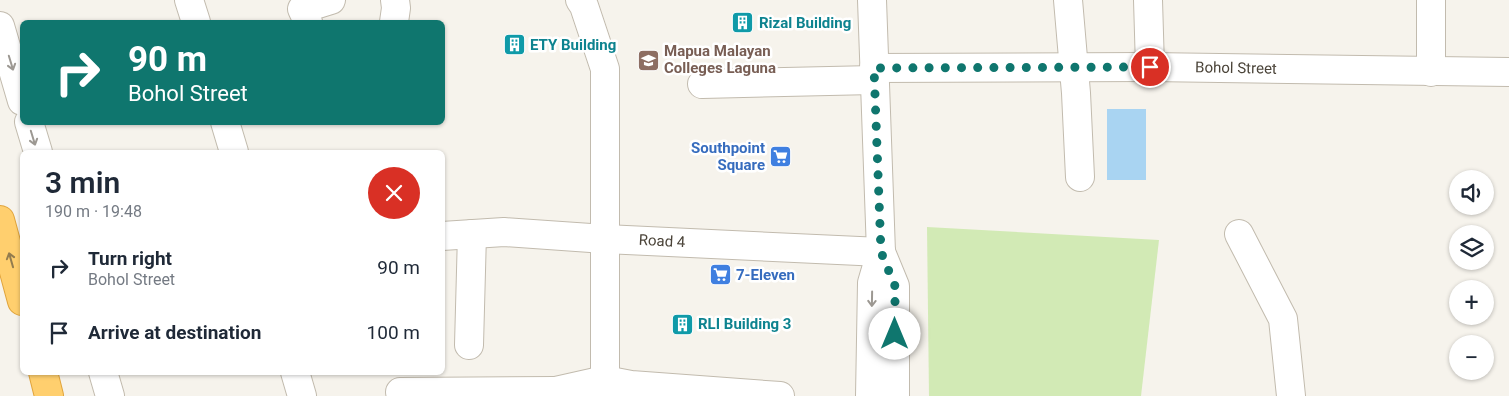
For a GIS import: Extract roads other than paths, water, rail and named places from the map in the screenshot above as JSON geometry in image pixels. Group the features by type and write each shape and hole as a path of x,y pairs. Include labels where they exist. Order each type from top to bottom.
{"highway":[{"path":"0,220 20,294"},
{"path":"43,375 49,396"}],"street":[{"path":"190,0 195,20"},
{"path":"307,20 302,9 331,0"},
{"path":"394,20 395,0"},
{"path":"580,0 584,6 605,69 605,388"},
{"path":"870,396 872,282 881,252 872,0"},
{"path":"1068,0 1076,93 1080,177"},
{"path":"1148,0 1150,67"},
{"path":"1431,0 1431,72"},
{"path":"0,26 20,94"},
{"name":"Bohol Street","path":"702,84 874,74 1073,68 1150,67 1509,72"},
{"path":"30,125 37,150"},
{"path":"226,125 233,150"},
{"name":"Road 4","path":"445,236 504,232 605,239 881,252"},
{"path":"470,345 472,234"},
{"path":"1239,234 1283,318 1291,396"},
{"path":"881,252 895,286 895,396"},
{"path":"104,375 110,396"},
{"path":"296,375 302,396"},
{"path":"400,392 556,394 605,388 630,391 780,396"}],"water":[{"path":"1107,109 1146,109 1146,180 1107,180"}],"place":[{"name":"Rizal Building","path":"743,23"},
{"name":"ETY Building","path":"514,45"},
{"name":"Mapua Malayan Colleges Laguna","path":"648,60"},
{"name":"Southpoint Square","path":"781,157"},
{"name":"7-Eleven","path":"720,275"},
{"name":"RLI Building 3","path":"682,324"}]}
